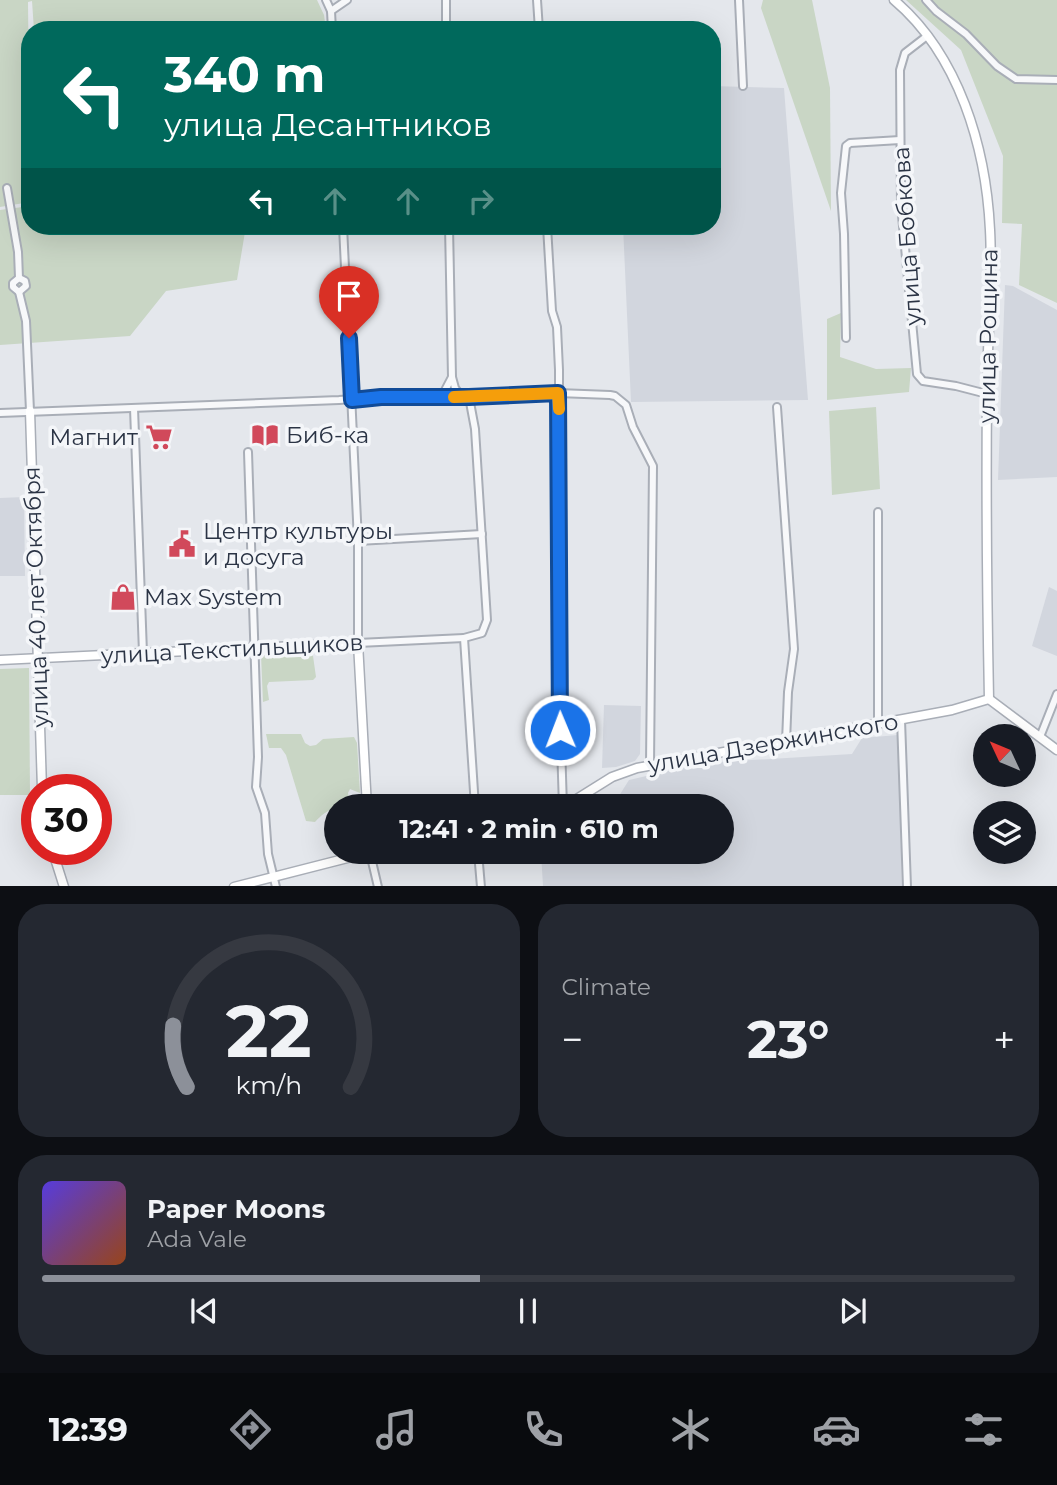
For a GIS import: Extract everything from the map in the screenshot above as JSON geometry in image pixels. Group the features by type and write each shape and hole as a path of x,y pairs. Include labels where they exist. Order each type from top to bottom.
{"street":[{"path":"326,0 332,21"},
{"path":"331,11 347,0"},
{"path":"446,0 446,21"},
{"path":"537,0 538,21"},
{"path":"739,0 743,86"},
{"name":"улица Рощина","path":"894,0 927,36 949,68 970,118 984,182 990,230 987,394 989,699"},
{"path":"926,0 966,34 996,66 1016,79 1057,80"},
{"name":"улица Бобкова","path":"927,36 905,53 900,71 901,205 917,374 923,381 987,394"},
{"path":"846,338 841,193 846,146 850,143 900,140"},
{"name":"улица 40 лет Октября","path":"7,188 18,252 19,278 13,283 13,287 19,292 26,321 42,774"},
{"path":"343,235 358,541 358,643 367,794"},
{"path":"449,235 452,377 455,388 466,397 475,429 482,534 486,625 479,635 464,638 474,794"},
{"path":"548,235 552,311 558,338 559,682 563,794"},
{"path":"442,396 452,377"},
{"path":"0,413 442,396 558,393 615,396 626,405 653,466 650,765"},
{"path":"777,407 794,649 788,692 786,742"},
{"path":"134,408 143,653"},
{"path":"247,452 258,757 256,787 264,813 268,854 276,886"},
{"path":"878,512 878,724"},
{"path":"358,541 482,534"},
{"name":"улица Текстильщиков","path":"0,660 464,638"},
{"path":"1040,737 1057,694"},
{"path":"989,699 1057,750"},
{"name":"улица Дзержинского","path":"584,794 612,777 650,765 901,720 952,710 989,699"},
{"path":"901,720 907,886"},
{"path":"238,886 324,863"},
{"path":"373,864 378,886"},
{"path":"479,864 481,886"},
{"path":"57,865 64,886"}],"shaded area":[{"path":"721,86 784,88 808,400 631,402 623,235 721,235"},
{"path":"1005,285 1013,286 1057,310 1057,477 998,480"},
{"path":"24,497 25,576 0,576 0,498"},
{"path":"1049,587 1057,591 1057,656 1032,646"},
{"path":"604,705 641,706 640,754 635,761 602,768"},
{"path":"898,735 902,886 543,886 542,864 734,864 734,794 620,794 629,780 703,763 852,754 862,738"}],"green space":[{"path":"0,0 317,0 325,21 33,21 32,1 28,2 28,21 21,21 21,204 0,207"},
{"path":"763,0 812,0 830,88 831,211 761,8"},
{"path":"906,0 1057,0 1057,303 1019,285 1022,224 1002,223 1003,156 961,50"},
{"path":"21,207 21,235 244,235 237,280 166,291 130,336 0,345 0,210"},
{"path":"841,313 840,357 876,369 911,368 909,392 827,400 827,319"},
{"path":"876,407 880,489 832,495 829,411"},
{"path":"309,653 313,656 316,677 313,680 269,682 269,700 263,702 261,655"},
{"path":"29,668 30,774 21,774 21,795 0,795 0,669"},
{"path":"266,734 301,734 305,743 310,746 323,739 354,737 357,743 360,793 350,789 348,794 324,794 324,814 315,822 306,821 286,755 281,748 269,748"}],"slow traffic":[{"path":"454,397 558,393 559,409"}],"place":[{"name":"Биб-ка","path":"265,435"},
{"name":"Магнит","path":"159,437"},
{"name":"Центр культуры и досуга","path":"182,544"},
{"name":"Max System","path":"123,597"}],"route":[{"path":"349,338 352,400 558,393 560,730"}]}
